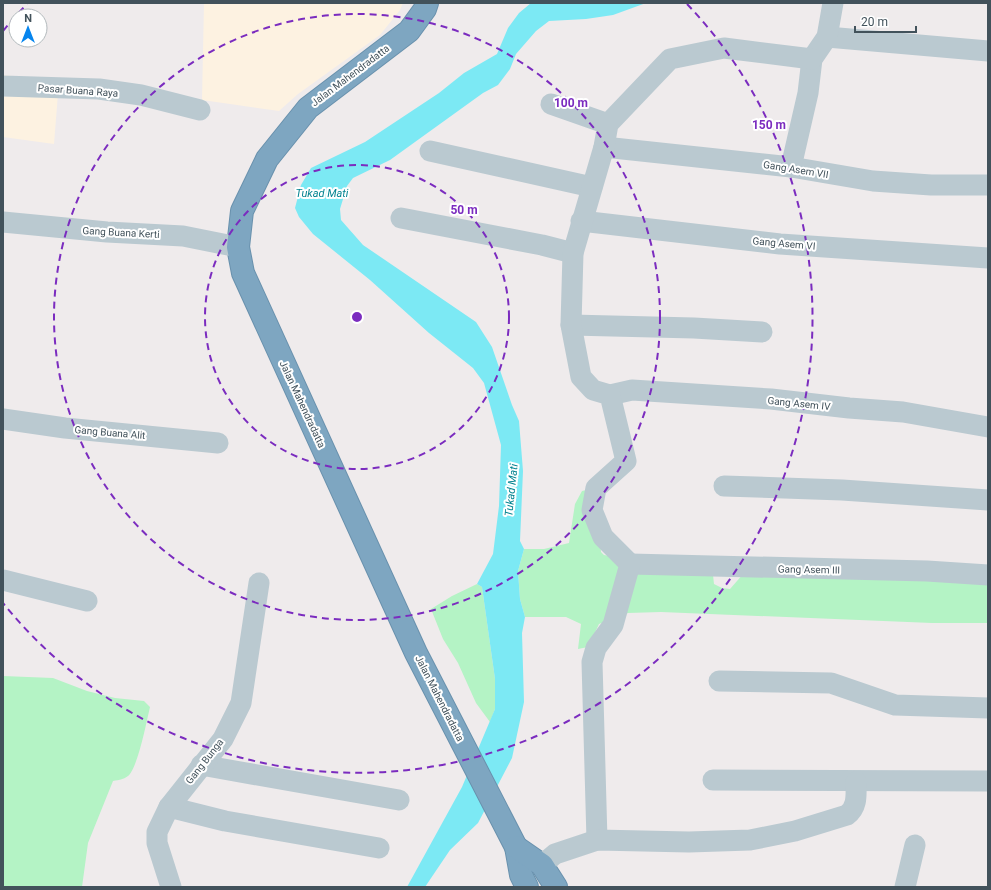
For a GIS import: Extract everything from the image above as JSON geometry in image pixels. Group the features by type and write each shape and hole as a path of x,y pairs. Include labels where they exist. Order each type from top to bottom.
{"highway":[{"name":"Jalan Mahendradatta","path":"427,3 425,9 409,31 308,108 267,159 242,211 238,247 246,280 416,653 512,838 521,875 527,887"},
{"name":"Jalan Mahendradatta","path":"512,838 542,865 556,887"}],"street":[{"path":"792,167 808,93 812,60 827,37 833,3"},
{"path":"827,37 988,51"},
{"path":"597,840 592,662 596,648 613,625 630,564 603,537 592,510 596,488 626,461 610,395 593,390 581,377 571,325 573,253 581,221 604,147 608,124 670,59 724,48 812,60"},
{"name":"Pasar Buana Raya","path":"3,86 99,89 141,95 200,110"},
{"path":"551,104 608,124"},
{"name":"Gang Asem VII","path":"604,147 792,167 873,181 931,185 988,185"},
{"path":"430,151 592,187"},
{"path":"401,218 542,244 573,253"},
{"name":"Gang Asem VI","path":"581,221 787,245 988,258"},
{"name":"Gang Buana Kerti","path":"3,222 107,232 183,236 238,247"},
{"path":"571,325 694,328 762,332"},
{"name":"Gang Asem IV","path":"610,395 632,390 771,399 844,408 903,412 988,427"},
{"name":"Gang Buana Alit","path":"3,419 65,428 218,443"},
{"path":"724,486 842,490 988,500"},
{"name":"Gang Asem III","path":"630,564 927,571 988,575"},
{"path":"3,580 87,601"},
{"name":"Gang Bunga","path":"171,887 157,843 157,832 169,807 223,739 241,704 259,583"},
{"path":"719,681 830,683 895,705 988,708"},
{"path":"201,766 399,800"},
{"path":"713,780 856,782 988,781"},
{"path":"542,865 555,854 597,840 689,842 750,840 768,837 847,815 854,809 856,782"},
{"path":"169,807 225,821 378,848"},
{"path":"905,887 915,845"}],"shaded area":[{"path":"204,3 403,3 400,10 380,35 298,94 279,111 202,100"},
{"path":"3,75 59,81 54,144 3,137"}],"green space":[{"path":"596,488 601,552 604,555 713,575 714,584 722,588 730,589 744,573 988,579 988,623 932,623 661,612 628,613 599,624 588,647 578,649 581,624 566,617 525,617 520,599 518,571 524,549 544,549 569,543 575,504 582,491"},
{"path":"477,584 482,587 495,679 495,709 490,722 476,703 458,663 443,639 431,609 452,596"},
{"path":"3,676 53,678 87,691 115,698 144,701 150,707 142,742 133,768 130,774 126,777 113,781 88,843 82,887 3,887"}],"water":[{"name":"Tukad Mati","path":"531,3 646,3 613,15 586,19 549,21 536,31 516,54 510,69 498,85 483,93 390,160 353,178 347,186 340,209 341,220 363,245 476,322 492,347 519,421 523,471 520,541 524,549 518,571 520,599 525,617 522,633 524,702 512,758 478,823 450,850 425,887 407,887 462,787 495,709 495,679 482,587 477,584 493,554 499,506 501,445 484,383 473,368 429,333 370,280 313,234 299,217 295,208 301,185 311,168 365,142 439,93 464,73 497,54 508,28 519,13"}]}
